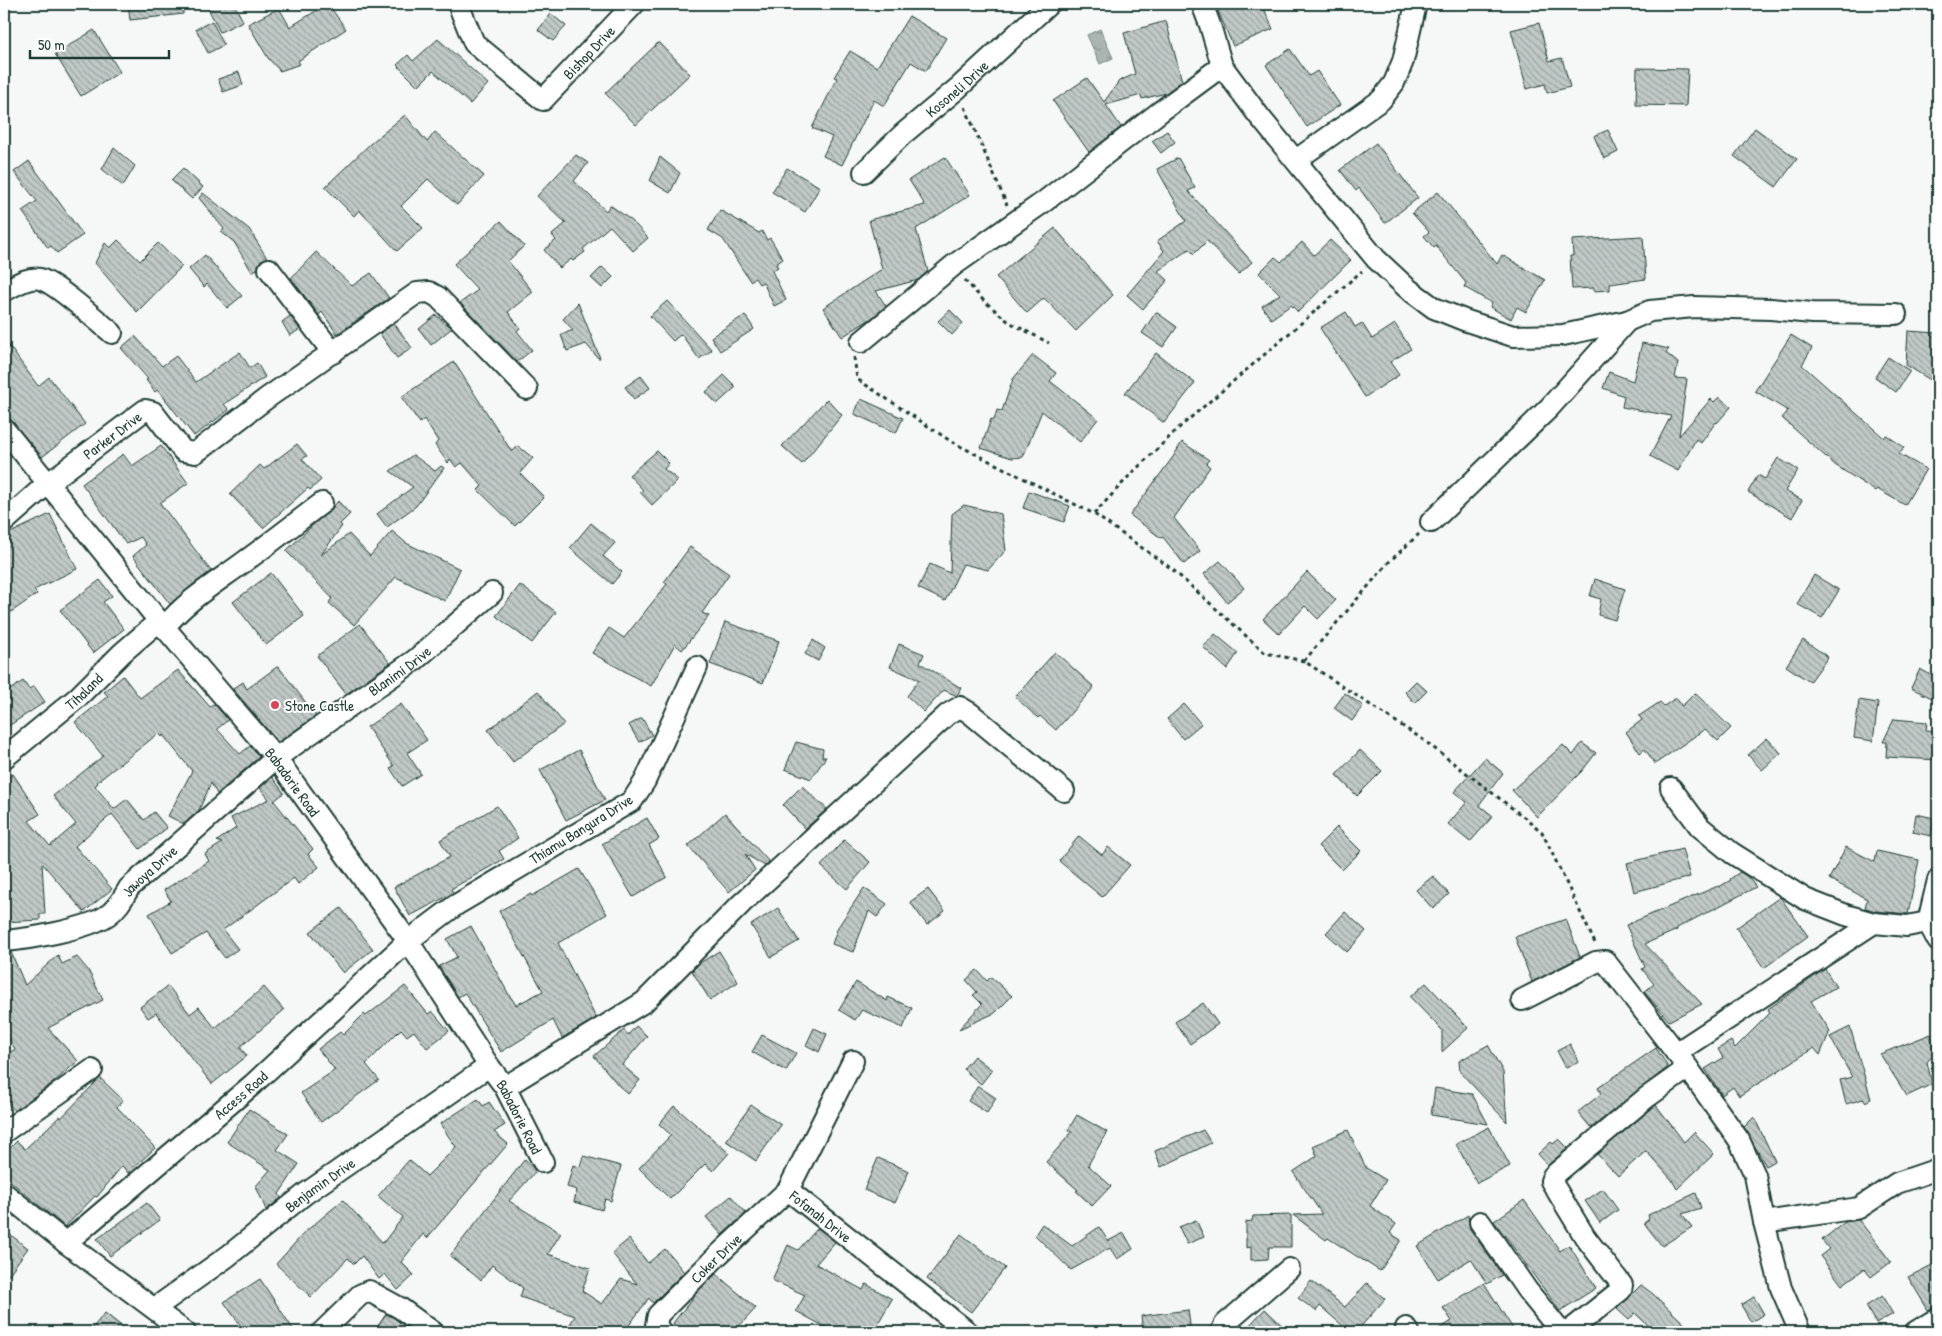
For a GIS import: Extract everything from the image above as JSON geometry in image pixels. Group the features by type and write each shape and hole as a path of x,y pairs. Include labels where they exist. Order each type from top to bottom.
{"street":[{"name":"Bishop Drive","path":"458,4 474,43 543,100 634,4"},
{"name":"Kosoneli Drive","path":"864,172 903,134 958,88 1049,4"},
{"path":"1202,4 1222,66 1238,90 1376,259 1407,288 1434,308 1513,336 1563,335 1627,321 1650,311 1694,307 1771,309 1812,313 1896,314"},
{"path":"1296,160 1381,100 1394,83 1403,61 1416,4"},
{"path":"860,342 954,265 1014,224 1222,66"},
{"path":"269,269 332,353 417,293 429,292 438,297 527,389"},
{"path":"4,291 26,281 40,279 56,288 112,333"},
{"path":"1431,522 1549,408 1627,321"},
{"name":"Parker Drive","path":"47,484 145,410 153,412 183,450 195,453 267,398 332,353"},
{"name":"Babadorie Road","path":"4,429 162,624 276,758 408,941 489,1066 505,1087 543,1162"},
{"path":"4,522 47,484"},
{"name":"Tihaland","path":"4,758 77,698 122,653 172,618 198,595 322,502"},
{"name":"Blanimi Drive","path":"276,758 415,660 492,593"},
{"name":"Thiamu Bangura Drive","path":"408,941 456,904 632,801 645,782 697,667"},
{"path":"505,1087 644,1002 742,903 948,714 960,707 970,713 1064,791"},
{"name":"Jawoya Drive","path":"4,941 58,932 95,922 108,915 120,903 129,888 276,758"},
{"path":"1671,788 1700,827 1732,852 1805,899 1846,915 1874,923 1907,926 1928,922"},
{"path":"1938,880 1928,922 1938,941"},
{"path":"1568,1332 1621,1290 1622,1285 1585,1237 1551,1181 1553,1176 1646,1098 1682,1060 1874,923"},
{"name":"Access Road","path":"66,1243 252,1085 408,941"},
{"path":"1522,1000 1596,962 1605,961 1682,1060 1739,1140 1755,1175 1764,1222 1781,1288 1800,1332"},
{"name":"Fofanah Drive","path":"854,1061 788,1190 968,1332"},
{"name":"Benjamin Drive","path":"155,1308 228,1256 305,1194 489,1066"},
{"path":"4,1132 92,1070"},
{"path":"1764,1222 1859,1208 1897,1183 1938,1169"},
{"name":"Coker Drive","path":"661,1332 656,1325 658,1316 716,1257 788,1190"},
{"path":"4,1193 66,1243 185,1332"},
{"path":"1480,1222 1527,1290 1560,1332"},
{"path":"1221,1332 1225,1324 1289,1269"},
{"path":"322,1332 360,1294 369,1290 400,1308 432,1332"},
{"path":"1915,1332 1938,1318"}],"path":[{"path":"958,88 1014,224"},
{"path":"1094,514 1131,474 1182,426 1376,259"},
{"path":"954,265 983,300 1009,322 1049,344"},
{"path":"860,342 854,359 858,379 952,442 1094,514 1172,569 1265,653 1304,661 1422,739 1542,832 1579,912 1605,961"},
{"path":"1304,661 1389,562 1431,522"}],"water":[{"path":"1100,29 1113,58 1100,64 1087,35"}],"building":[{"path":"128,4 183,4 183,14 130,20"},
{"path":"206,4 234,4 243,21 220,32"},
{"path":"327,4 346,29 298,61 300,64 280,71 268,58 248,24 279,8 290,27"},
{"path":"1215,4 1262,4 1273,29 1233,46"},
{"path":"551,14 566,26 553,41 538,30"},
{"path":"909,16 946,38 926,71 911,62 884,106 874,100 842,165 823,156 832,137 812,128 837,78 834,77 850,51 877,67"},
{"path":"212,21 224,45 208,53 196,29"},
{"path":"1166,21 1182,81 1166,93 1142,99 1141,95 1106,105 1121,127 1089,152 1053,101 1087,78 1104,102 1119,81 1135,74 1124,33"},
{"path":"1539,23 1549,61 1562,58 1570,87 1547,93 1545,84 1527,89 1511,30"},
{"path":"94,30 120,72 81,96 55,54"},
{"path":"438,39 488,84 470,104 433,71 418,86 397,65 408,55 413,61"},
{"path":"659,42 690,74 636,125 605,93"},
{"path":"1290,49 1309,76 1317,71 1340,105 1307,127 1266,65"},
{"path":"1637,68 1688,69 1686,106 1636,105"},
{"path":"239,72 243,85 223,92 218,79"},
{"path":"405,115 427,142 435,132 484,176 457,205 428,179 401,206 423,228 397,251 359,210 354,216 325,187 371,143"},
{"path":"1755,128 1797,159 1776,187 1734,156"},
{"path":"1608,130 1618,152 1604,159 1594,136"},
{"path":"1167,131 1175,142 1161,153 1152,141"},
{"path":"1376,143 1418,198 1385,223 1359,188 1356,191 1340,170"},
{"path":"114,148 135,166 123,186 102,169"},
{"path":"576,155 588,163 574,181 606,211 610,205 632,221 648,238 633,251 610,226 583,249 585,252 573,261 571,259 560,268 544,250 556,240 552,235 566,223 537,196"},
{"path":"660,157 680,173 670,193 650,181"},
{"path":"945,157 970,195 916,229 928,271 918,280 876,291 886,306 872,318 842,337 823,308 882,269 869,220 925,205 909,180"},
{"path":"1178,158 1195,188 1188,191 1252,262 1239,274 1207,241 1194,254 1189,249 1158,271 1168,280 1143,309 1127,295 1164,251 1157,241 1186,221 1157,169"},
{"path":"29,161 83,235 57,253 51,246 48,248 22,211 37,201 14,172"},
{"path":"183,168 203,187 192,199 171,180"},
{"path":"787,168 820,187 805,212 772,192"},
{"path":"1438,192 1497,264 1502,255 1545,280 1526,312 1517,307 1511,319 1490,307 1492,303 1464,287 1466,283 1436,246 1434,248 1424,236 1429,232 1412,213"},
{"path":"203,193 249,229 267,258 261,260 257,269 252,272 234,242 221,232 224,229 199,198"},
{"path":"720,210 759,233 762,231 767,240 770,238 783,259 776,264 778,267 772,271 786,300 774,306 763,282 759,284 755,278 750,281 723,239 708,230"},
{"path":"501,221 524,246 508,261 533,292 508,312 520,328 517,331 532,350 517,362 460,303 478,290 454,264"},
{"path":"1055,228 1113,295 1076,331 1044,298 1027,313 996,277"},
{"path":"1643,236 1646,279 1610,284 1610,290 1594,291 1594,288 1572,289 1570,256 1573,256 1572,240"},
{"path":"118,240 140,261 158,243 182,266 137,312 95,263 105,243 110,248"},
{"path":"1330,240 1351,260 1298,312 1291,305 1271,319 1262,306 1280,294 1259,273 1275,257 1281,262 1302,242 1314,255"},
{"path":"316,252 352,286 371,273 389,298 337,334 322,312 319,315 291,278"},
{"path":"205,255 242,296 227,308 207,284 204,287 189,269"},
{"path":"602,267 613,277 602,288 591,278"},
{"path":"667,301 712,350 699,359 681,334 673,341 650,316"},
{"path":"578,303 600,358 586,344 567,351 561,335 573,330 563,319"},
{"path":"950,310 963,323 952,335 938,321"},
{"path":"1156,312 1177,327 1163,347 1142,333"},
{"path":"1346,312 1355,327 1362,323 1372,339 1395,324 1411,349 1390,362 1399,375 1365,397 1320,328"},
{"path":"436,315 452,328 431,345 419,329"},
{"path":"745,315 754,329 720,351 711,337"},
{"path":"290,316 300,329 290,336 282,322"},
{"path":"394,323 412,348 397,358 380,334"},
{"path":"1908,331 1938,333 1938,371 1932,381 1906,365"},
{"path":"1791,335 1812,348 1802,365 1884,438 1886,435 1904,447 1899,454 1926,469 1905,505 1877,489 1875,491 1835,465 1782,418 1788,411 1755,391"},
{"path":"135,336 162,366 176,356 196,382 240,352 250,368 257,363 265,377 224,404 229,410 194,436 158,390 155,392 146,380 148,379 121,348"},
{"path":"4,339 38,386 49,377 85,424 42,457 4,413"},
{"path":"1642,343 1669,349 1666,353 1678,363 1675,378 1687,379 1679,436 1711,399 1714,402 1719,397 1731,407 1716,422 1701,443 1696,439 1678,471 1650,456 1671,416 1622,407 1624,396 1603,388 1609,372 1633,381"},
{"path":"1156,353 1195,383 1164,423 1125,393"},
{"path":"1033,355 1056,373 1050,381 1098,419 1080,442 1042,411 1023,457 1012,458 981,448 991,419 994,420 997,410 1002,411 1013,379"},
{"path":"1888,357 1910,371 1896,392 1875,377"},
{"path":"454,362 512,452 518,446 533,458 520,473 544,497 515,526 478,490 482,486 462,463 456,467 450,459 448,463 435,445 438,441 424,419 420,423 401,397"},
{"path":"724,375 736,387 717,404 706,392"},
{"path":"641,376 650,388 634,399 625,387"},
{"path":"827,399 842,415 802,464 782,446"},
{"path":"861,399 903,418 896,433 854,414"},
{"path":"1182,442 1209,460 1206,463 1210,467 1174,518 1200,551 1184,564 1163,537 1161,538 1130,515"},
{"path":"297,444 307,456 302,459 321,480 310,490 308,488 263,528 230,494 260,465 264,469"},
{"path":"161,446 188,483 160,503 211,571 170,604 133,556 146,545 141,537 126,544 82,484 123,454 132,466"},
{"path":"657,451 669,463 664,469 678,480 652,505 640,492 643,490 629,475"},
{"path":"413,455 435,471 441,466 444,468 416,506 387,527 377,514 413,487 390,471"},
{"path":"1778,458 1798,470 1785,491 1802,500 1792,518 1748,492 1758,475 1765,479"},
{"path":"1029,491 1070,506 1064,522 1023,508"},
{"path":"338,501 350,514 340,524 342,526 321,555 349,534 370,556 392,531 406,543 460,569 445,601 396,577 354,625 329,603 332,598 286,551 329,512"},
{"path":"964,505 1001,514 1006,550 988,570 963,564 945,601 918,588 930,564 950,573 952,514"},
{"path":"50,514 77,569 34,590 37,594 4,617 4,536"},
{"path":"591,523 615,543 603,556 622,572 612,584 570,548"},
{"path":"690,547 729,574 702,613 709,616 682,650 675,644 651,686 592,653 609,628 624,638 667,584 664,582"},
{"path":"1220,561 1244,588 1227,602 1204,574"},
{"path":"1307,572 1336,600 1318,619 1305,606 1279,634 1263,619"},
{"path":"271,573 304,616 266,645 233,602"},
{"path":"1814,575 1839,590 1822,618 1797,604"},
{"path":"1595,579 1625,589 1615,620 1598,615 1601,599 1590,596"},
{"path":"100,580 112,596 103,602 124,629 93,653 60,610"},
{"path":"520,585 556,612 532,643 496,616"},
{"path":"725,622 779,641 763,683 710,664"},
{"path":"360,624 390,663 346,694 317,656"},
{"path":"1215,634 1238,653 1227,669 1203,647"},
{"path":"813,640 825,648 818,661 805,654"},
{"path":"1803,640 1828,657 1810,682 1786,666"},
{"path":"899,644 924,654 920,663 961,688 957,696 944,690 924,712 907,696 919,680 890,667"},
{"path":"1055,652 1094,687 1056,730 1040,716 1038,718 1015,697"},
{"name":"Stone Castle","path":"278,666 316,716 278,742 233,689 243,682 247,689"},
{"path":"1920,669 1938,679 1938,701 1911,688"},
{"path":"178,670 210,707 214,704 228,720 217,729 240,754 250,746 259,757 217,794 211,783 199,810 184,824 168,816 192,771 163,735 162,737 159,733 97,782 95,786 114,809 127,799 144,820 154,812 167,828 140,849 112,814 75,846 112,889 84,912 42,863 45,914 40,914 40,920 4,922 4,781 13,774 40,814 29,821 50,846 76,824 53,796 103,756 75,722 108,696 104,692 123,676 140,698"},
{"path":"23,681 29,689 34,686 45,702 4,729 4,694"},
{"path":"1416,681 1427,691 1415,703 1405,692"},
{"path":"538,691 564,724 513,762 488,730"},
{"path":"1345,693 1363,706 1352,721 1334,708"},
{"path":"1695,693 1731,728 1718,741 1705,729 1655,764 1645,749 1640,753 1626,732 1642,720 1639,716 1660,702 1664,706 1676,698 1682,706"},
{"path":"1859,700 1878,703 1873,741 1854,738"},
{"path":"401,704 427,740 407,753 421,774 402,786 390,768 394,766 367,727"},
{"path":"1184,704 1201,724 1183,739 1167,719"},
{"path":"642,718 652,735 639,742 629,725"},
{"path":"1894,719 1927,722 1926,730 1938,731 1938,760 1886,757 1887,742 1883,742"},
{"path":"1767,738 1781,753 1762,770 1748,755"},
{"path":"796,742 823,749 822,757 826,757 811,779 785,769"},
{"path":"1582,743 1596,753 1582,771 1537,817 1512,790 1563,745 1573,755"},
{"path":"579,750 605,800 566,820 540,770"},
{"path":"1360,750 1382,771 1357,796 1336,775"},
{"path":"1485,758 1503,773 1479,805 1493,816 1470,842 1448,824 1467,802 1454,792"},
{"path":"272,777 284,793 274,801 313,849 308,854 319,867 298,884 294,878 223,930 238,949 225,958 206,933 172,953 149,914 171,901 164,890 209,861 205,854 222,843 217,841 236,828 231,818 269,799 260,788"},
{"path":"802,786 827,809 805,829 783,805"},
{"path":"497,806 518,838 499,851 504,859 451,889 453,893 410,916 394,887 450,857 440,840"},
{"path":"725,813 769,862 765,866 745,854 755,870 729,892 688,846"},
{"path":"1916,814 1934,818 1931,836 1913,832"},
{"path":"647,818 659,839 649,845 667,877 633,897 602,844"},
{"path":"1337,827 1361,851 1342,870 1318,846"},
{"path":"1079,836 1102,855 1108,847 1130,865 1102,897 1059,861"},
{"path":"844,840 870,862 847,889 821,866"},
{"path":"1846,847 1875,862 1877,851 1919,860 1908,914 1865,908 1867,899 1829,879"},
{"path":"1682,849 1690,877 1634,892 1627,863"},
{"path":"579,869 607,914 558,943 596,1018 562,1038 553,1020 501,1052 465,993 458,997 439,966 457,957 447,939 471,926 516,1005 543,991 499,911 531,894 532,896"},
{"path":"1740,872 1748,877 1756,887 1677,928 1677,930 1645,944 1702,1004 1669,1021 1644,992 1654,984 1642,969 1645,967 1626,925 1719,887"},
{"path":"1433,876 1449,894 1433,909 1416,890"},
{"path":"864,888 887,904 877,917 869,911 853,952 832,944 838,927"},
{"path":"928,889 945,911 927,925 910,902"},
{"path":"1780,897 1808,936 1764,968 1736,928"},
{"path":"341,908 373,949 343,973 310,932"},
{"path":"778,908 799,941 771,957 751,925"},
{"path":"1345,912 1366,931 1347,952 1326,933"},
{"path":"1566,919 1580,957 1532,982 1515,937"},
{"path":"719,951 738,982 710,1000 692,971 700,963"},
{"path":"11,952 25,985 58,955 62,964 77,957 88,970 103,1000 48,1028 78,1061 54,1082 14,1111 4,1098 4,1057 15,1049 4,1030 4,953"},
{"path":"1825,969 1836,987 1811,1001 1830,1031 1820,1055 1814,1048 1739,1096 1733,1087 1722,1095 1705,1069 1723,1058 1718,1049 1731,1041 1735,1048 1770,1013 1768,1009"},
{"path":"977,970 987,981 991,977 1012,996 995,1013 959,1029 982,1004 973,995 977,992 966,980"},
{"path":"856,982 887,1001 888,997 912,1008 903,1028 862,1010 855,1020 839,1010"},
{"path":"1426,983 1468,1028 1442,1052 1442,1030 1410,997"},
{"path":"168,986 190,1014 199,1007 215,1028 264,987 284,1010 240,1047 247,1056 212,1084 156,1013 148,1018 140,1007"},
{"path":"405,986 428,1014 432,1011 449,1031 427,1048 414,1031 407,1036 401,1029 366,1064 379,1080 321,1122 301,1093 335,1070 318,1049 340,1032 343,1035 364,1014 366,1016"},
{"path":"1203,1003 1218,1024 1190,1044 1175,1022"},
{"path":"636,1026 647,1036 622,1065 640,1080 628,1094 594,1056 624,1030 628,1035"},
{"path":"1850,1027 1871,1099 1865,1102 1863,1099 1846,1104 1840,1080 1852,1077 1830,1037"},
{"path":"814,1028 827,1034 819,1052 806,1045"},
{"path":"1931,1034 1934,1054 1927,1062 1932,1084 1907,1096 1880,1054"},
{"path":"762,1035 796,1053 786,1071 752,1052"},
{"path":"1570,1044 1579,1062 1566,1068 1557,1051"},
{"path":"1488,1045 1503,1072 1507,1122 1460,1072 1459,1061"},
{"path":"1656,1048 1668,1067 1591,1128 1578,1112 1601,1094 1598,1088"},
{"path":"974,1056 992,1070 981,1084 963,1069"},
{"path":"100,1078 123,1100 117,1107 155,1148 128,1173 122,1166 97,1197 95,1196 65,1227 4,1176 4,1154 17,1141 25,1149 60,1116 61,1118"},
{"path":"978,1086 996,1098 987,1113 968,1101"},
{"path":"1435,1088 1472,1094 1488,1124 1431,1115"},
{"path":"478,1099 483,1106 489,1102 505,1125 494,1132 508,1144 427,1238 423,1234 401,1262 414,1275 398,1290 385,1274 379,1279 362,1256 354,1264 348,1258 311,1297 276,1264 305,1232 343,1200 383,1243 403,1217 378,1196 409,1160 427,1176 456,1147 440,1124"},
{"path":"751,1105 781,1125 756,1161 726,1141"},
{"path":"1656,1105 1684,1142 1694,1132 1714,1154 1677,1189 1672,1180 1646,1151 1618,1176 1597,1154"},
{"path":"674,1106 729,1153 713,1171 705,1164 670,1199 639,1168 671,1135 659,1124"},
{"path":"249,1109 288,1134 277,1150 299,1164 279,1194 281,1198 266,1210 256,1186 270,1170 227,1142"},
{"path":"1077,1115 1107,1132 1088,1165 1111,1186 1092,1206 1076,1191 1078,1190 1046,1162 1072,1132 1068,1130"},
{"path":"1754,1117 1775,1161 1766,1166 1744,1127"},
{"path":"1489,1127 1510,1166 1477,1183 1456,1144"},
{"path":"1203,1130 1211,1143 1161,1167 1155,1151"},
{"path":"1348,1130 1366,1168 1386,1180 1370,1206 1396,1224 1390,1233 1401,1240 1380,1271 1328,1238 1326,1240 1293,1215 1322,1214 1293,1172 1317,1156 1313,1146"},
{"path":"1559,1139 1568,1148 1548,1165 1538,1154 1551,1142 1553,1144"},
{"path":"583,1156 621,1166 611,1201 605,1199 602,1210 574,1202 577,1190 567,1187 573,1165 580,1167"},
{"path":"878,1158 909,1171 895,1203 864,1190"},
{"path":"525,1159 536,1171 509,1201 561,1233 548,1254 590,1268 582,1291 602,1304 621,1279 637,1284 612,1253 629,1239 648,1263 665,1249 684,1272 653,1303 649,1298 624,1332 565,1332 575,1316 520,1297 523,1288 492,1265 481,1280 450,1256"},
{"path":"1603,1189 1618,1210 1600,1223 1585,1201"},
{"path":"1696,1193 1701,1208 1682,1214 1692,1227 1662,1246 1644,1223 1649,1219 1648,1215"},
{"path":"731,1196 746,1213 722,1235 706,1217"},
{"path":"1524,1200 1560,1251 1569,1245 1596,1288 1560,1311 1494,1221"},
{"path":"147,1203 160,1220 110,1256 97,1239"},
{"path":"1291,1215 1291,1247 1269,1247 1268,1259 1251,1260 1251,1247 1246,1248 1246,1222 1252,1221 1253,1216"},
{"path":"1468,1215 1470,1229 1502,1275 1487,1284 1471,1259 1438,1279 1417,1246"},
{"path":"1196,1220 1204,1237 1187,1244 1179,1227"},
{"path":"1859,1220 1891,1262 1871,1277 1864,1269 1842,1285 1820,1256 1829,1249 1822,1240 1845,1222"},
{"path":"1042,1224 1072,1246 1099,1227 1108,1241 1124,1233 1133,1249 1117,1259 1110,1248 1071,1270 1035,1235"},
{"path":"818,1228 835,1242 816,1264 863,1290 866,1284 892,1299 873,1332 834,1332 796,1311 805,1295 772,1280 788,1245 798,1250"},
{"path":"4,1230 28,1248 4,1281"},
{"path":"961,1234 1005,1268 971,1312 927,1279"},
{"path":"1938,1262 1938,1305 1928,1310 1908,1277"},
{"path":"716,1274 756,1308 734,1332 685,1332 673,1323 699,1290"},
{"path":"260,1279 295,1332 245,1332 224,1302"},
{"path":"1311,1281 1345,1307 1367,1283 1385,1299 1356,1332 1350,1332 1320,1306 1316,1311 1298,1298"},
{"path":"1484,1283 1515,1332 1434,1332 1452,1321 1443,1308"},
{"path":"1641,1285 1693,1332 1655,1332 1635,1313 1629,1320 1617,1309"},
{"path":"1882,1296 1893,1314 1876,1324 1866,1306"},
{"path":"1754,1297 1764,1314 1751,1322 1741,1305"},
{"path":"1265,1309 1289,1332 1243,1332"},
{"path":"1188,1310 1191,1332 1143,1332 1141,1316"},
{"path":"105,1313 129,1332 89,1332"},
{"path":"386,1314 394,1318 413,1332 374,1332"}],"place":[{"name":"Stone Castle","path":"275,705"}]}
